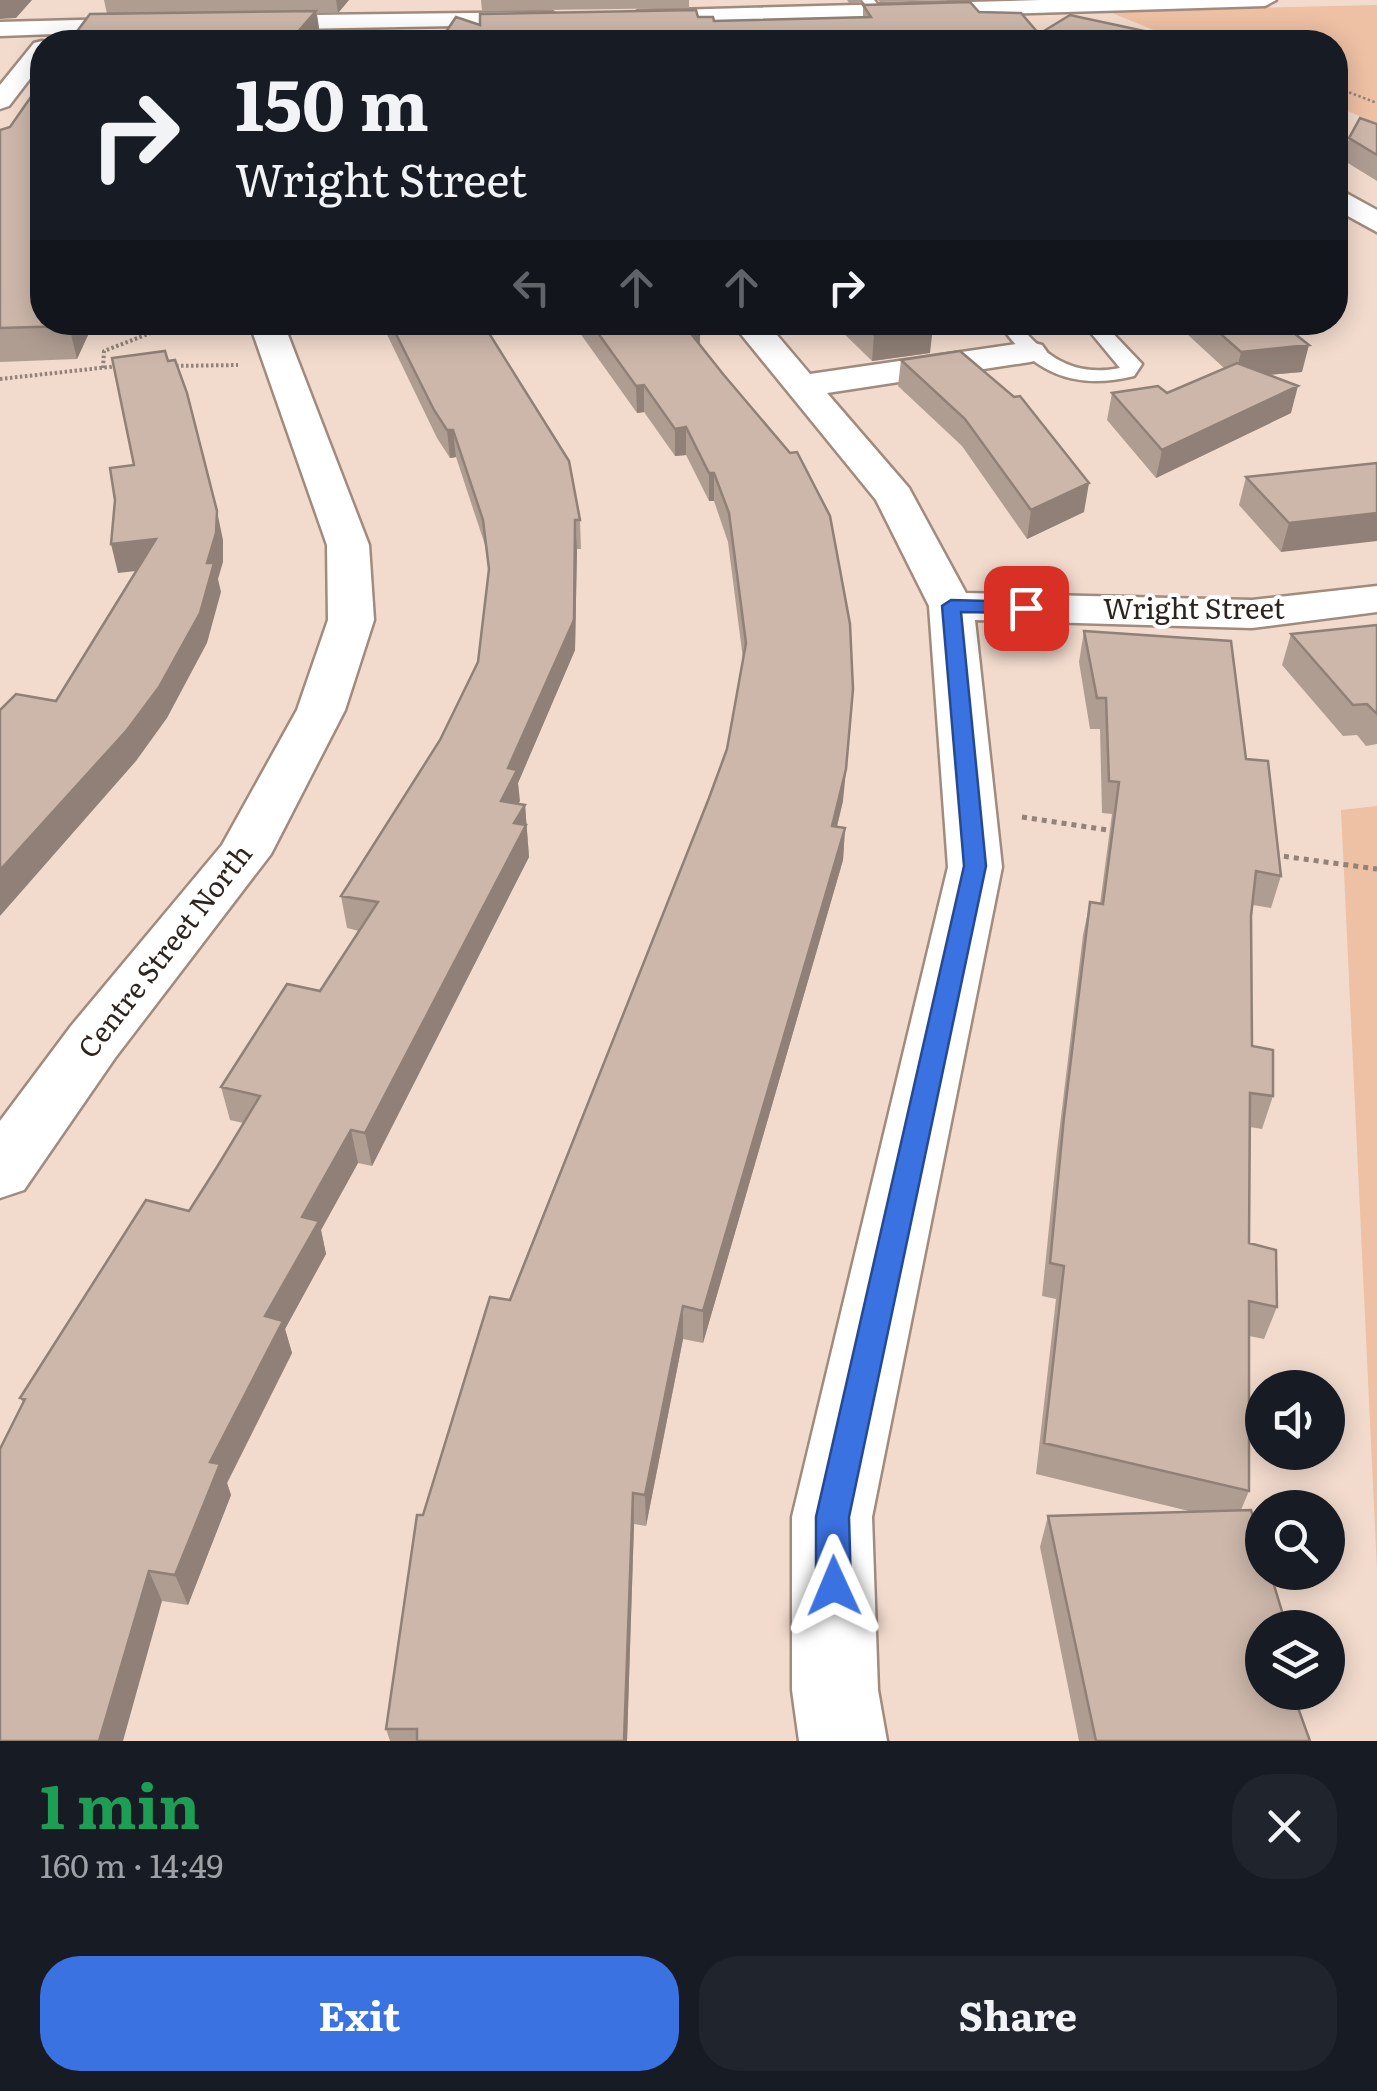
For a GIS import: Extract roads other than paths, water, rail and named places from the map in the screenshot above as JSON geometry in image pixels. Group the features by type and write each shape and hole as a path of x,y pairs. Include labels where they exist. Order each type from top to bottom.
{"street":[{"path":"624,18 788,8 1265,0"},
{"path":"213,24 406,10 568,18"},
{"path":"131,30 176,25"},
{"path":"0,29 30,35"},
{"path":"0,101 30,63"},
{"path":"1348,205 1377,224"},
{"path":"758,335 895,497 951,606 975,866 832,1517 836,1690 843,1741"},
{"path":"801,386 1022,337"},
{"name":"Centre Street North","path":"0,1171 93,1042 244,854 321,710 351,620 348,546 274,343"},
{"name":"Wright Street","path":"951,606 1252,614 1377,599"}],"lane":[{"path":"1022,337 1058,373 1080,378 1127,372 1132,364 1104,335"}]}
